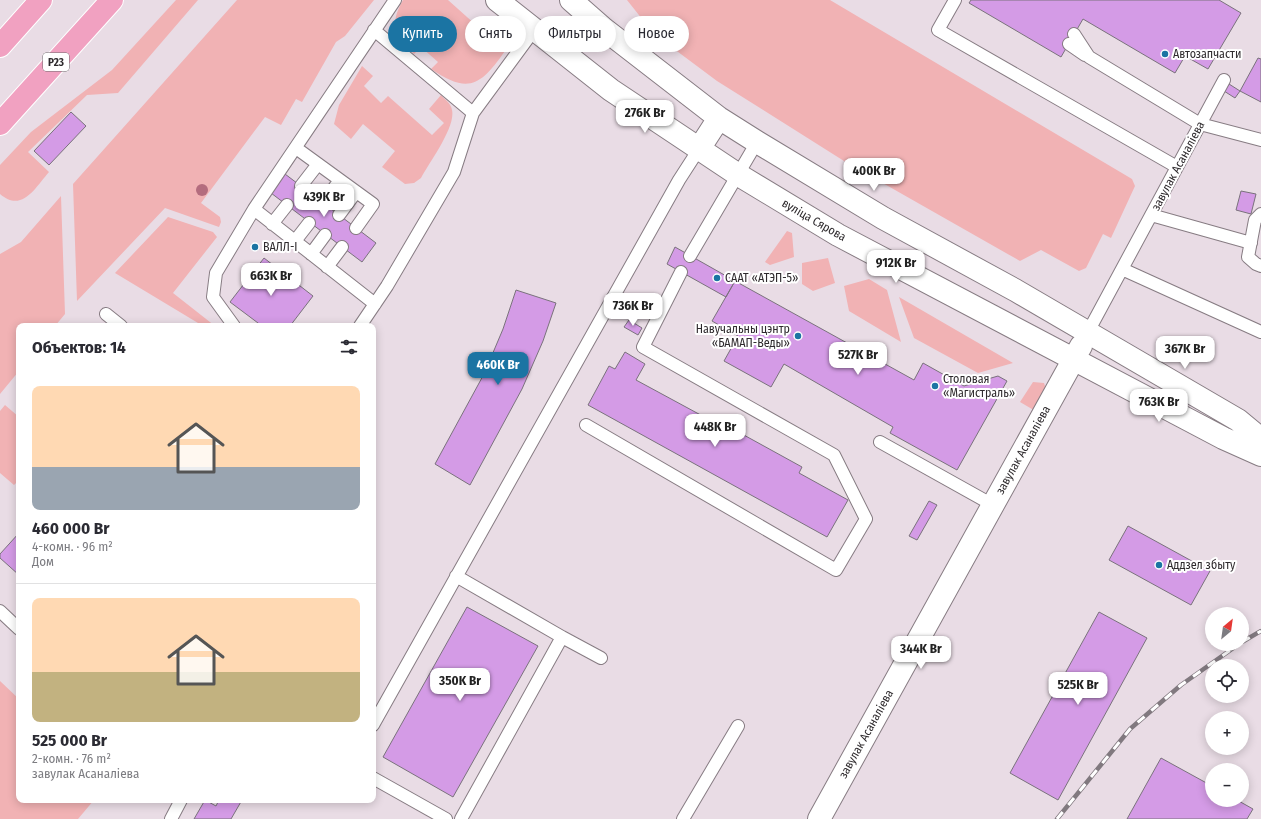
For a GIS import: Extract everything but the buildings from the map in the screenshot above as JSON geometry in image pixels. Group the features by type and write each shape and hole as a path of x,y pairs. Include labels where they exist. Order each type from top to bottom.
{"main road":[{"path":"0,46 41,0"},
{"name":"Р23","path":"0,124 112,0"}],"street":[{"name":"вуліца Сярова","path":"497,0 534,30"},
{"path":"571,0 604,29 719,118 883,218 1015,290 1238,420 1261,439"},
{"name":"вуліца Сярова","path":"562,52 611,90 699,149 737,174 838,234 1223,438 1261,455"},
{"path":"699,149 719,118"},
{"name":"завулак Асаналіева","path":"819,819 1088,332"}],"lane":[{"path":"232,323 213,297 216,273 254,209 395,0"},
{"path":"955,0 938,30 1177,167"},
{"path":"374,30 473,113"},
{"path":"362,323 387,286 454,172 473,113 534,30"},
{"path":"1072,39 1089,57 1200,124 1261,140"},
{"name":"завулак Асаналіева","path":"1088,332 1224,80"},
{"path":"690,256 757,142"},
{"path":"296,148 373,204 356,228"},
{"path":"376,720 678,180 699,149"},
{"path":"301,186 318,164"},
{"path":"323,203 340,180"},
{"path":"340,215 356,192"},
{"path":"272,224 286,205"},
{"path":"254,209 374,304"},
{"path":"1261,214 1255,220 1248,257 1256,264 1261,266"},
{"path":"1151,215 1251,243"},
{"path":"295,242 309,222"},
{"path":"311,254 325,235"},
{"path":"327,267 342,247"},
{"path":"1122,270 1261,332"},
{"path":"586,425 836,570 866,519 834,455 643,347 681,272"},
{"path":"106,314 117,323"},
{"path":"880,442 993,506"},
{"path":"456,576 601,658"},
{"path":"0,611 16,626"},
{"path":"461,819 562,636"},
{"path":"683,819 738,726"},
{"path":"376,780 446,819"},
{"path":"171,819 179,803"}],"shaded area":[{"path":"176,0 198,0 118,93 87,95 28,152 49,172 33,191 21,200 15,201 0,194 0,165 31,132 112,70"},
{"path":"237,0 374,0 345,36 336,42 302,102 296,99 281,125 265,117 201,203 220,217 221,222 219,227 165,208 77,301 73,184"},
{"path":"403,0 448,0 466,16 465,52 504,52 489,72 481,78 465,84 455,82 431,69 438,62 427,52 457,52 457,16 396,16"},
{"path":"627,0 830,0 1132,179 1135,186 1111,238 1103,234 1086,268 1079,271 1041,250 1020,261 844,161 717,81 678,52 689,52 689,16 640,16"},
{"path":"362,66 373,76 364,86 381,103 388,96 432,135 444,123 429,109 441,95 449,103 452,110 450,126 441,145 421,178 414,183 405,184 382,167 395,151 363,124 351,139 334,124 339,105"},
{"path":"61,196 65,314 58,323 16,323 16,375 0,394 0,254 21,242"},
{"path":"168,217 213,232 217,237 173,293 211,323 198,323 115,273"},
{"path":"787,231 792,233 794,257 770,265 765,262"},
{"path":"828,258 835,283 813,291 802,284 802,263"},
{"path":"869,279 887,290 901,342 849,311 844,286"},
{"path":"899,297 1013,363 978,373 914,338"},
{"path":"1033,382 1044,383 1046,389 1037,412 1020,402"},
{"path":"5,405 16,414 16,483 14,485 0,473 0,411"},
{"path":"0,681 16,696 16,803 91,803 78,819 0,819"}],"railway":[{"path":"1249,638 1261,631"},
{"path":"1057,819 1130,729 1181,685 1229,651"}],"place":[{"name":"Автозапчасти","path":"1165,54"},
{"name":"ВАЛЛ-І","path":"255,247"},
{"name":"СААТ «АТЭП-5»","path":"717,278"},
{"name":"Навучальны цэнтр «БАМАП-Веды»","path":"798,336"},
{"name":"Столовая «Магистраль»","path":"935,386"},
{"name":"Аддзел збыту","path":"1159,565"}]}
